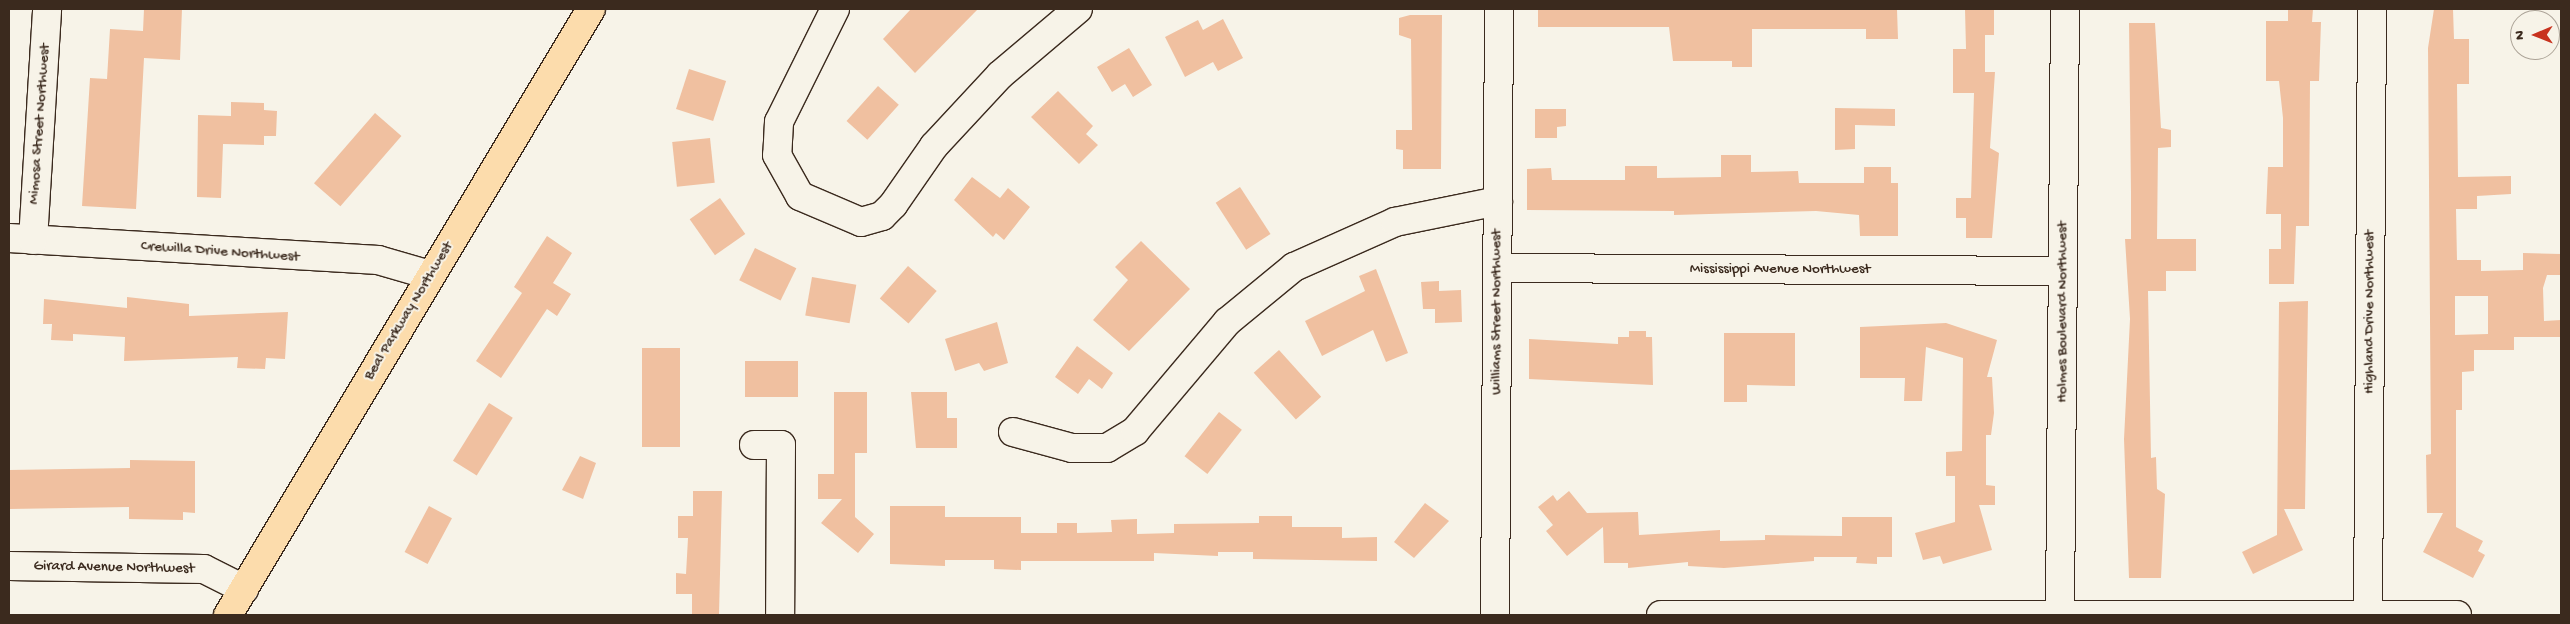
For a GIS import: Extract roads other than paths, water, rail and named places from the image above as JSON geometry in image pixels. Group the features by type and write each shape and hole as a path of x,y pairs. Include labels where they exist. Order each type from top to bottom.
{"main road":[{"name":"Beal Parkway Northwest","path":"228,615 591,9"}],"street":[{"name":"Mimosa Street Northwest","path":"21,239 48,9"},
{"path":"835,9 779,122 776,155 790,186 800,196 861,222 882,216 893,205 934,146 1000,75 1078,9"},
{"name":"Williams Street Northwest","path":"1495,615 1499,9"},
{"name":"Holmes Boulevard Northwest","path":"2060,614 2065,9"},
{"name":"Highland Drive Northwest","path":"2368,615 2372,9"},
{"path":"1013,432 1072,448 1107,448 1135,431 1227,322 1294,267 1394,222 1498,202"},
{"name":"Crewilla Drive Northwest","path":"21,239 378,260 430,276"},
{"name":"Mississippi Avenue Northwest","path":"1497,268 2063,272"},
{"path":"754,445 781,445 780,615"},
{"name":"Girard Avenue Northwest","path":"9,566 204,569 244,589"},
{"path":"1661,615 2457,615"}]}
